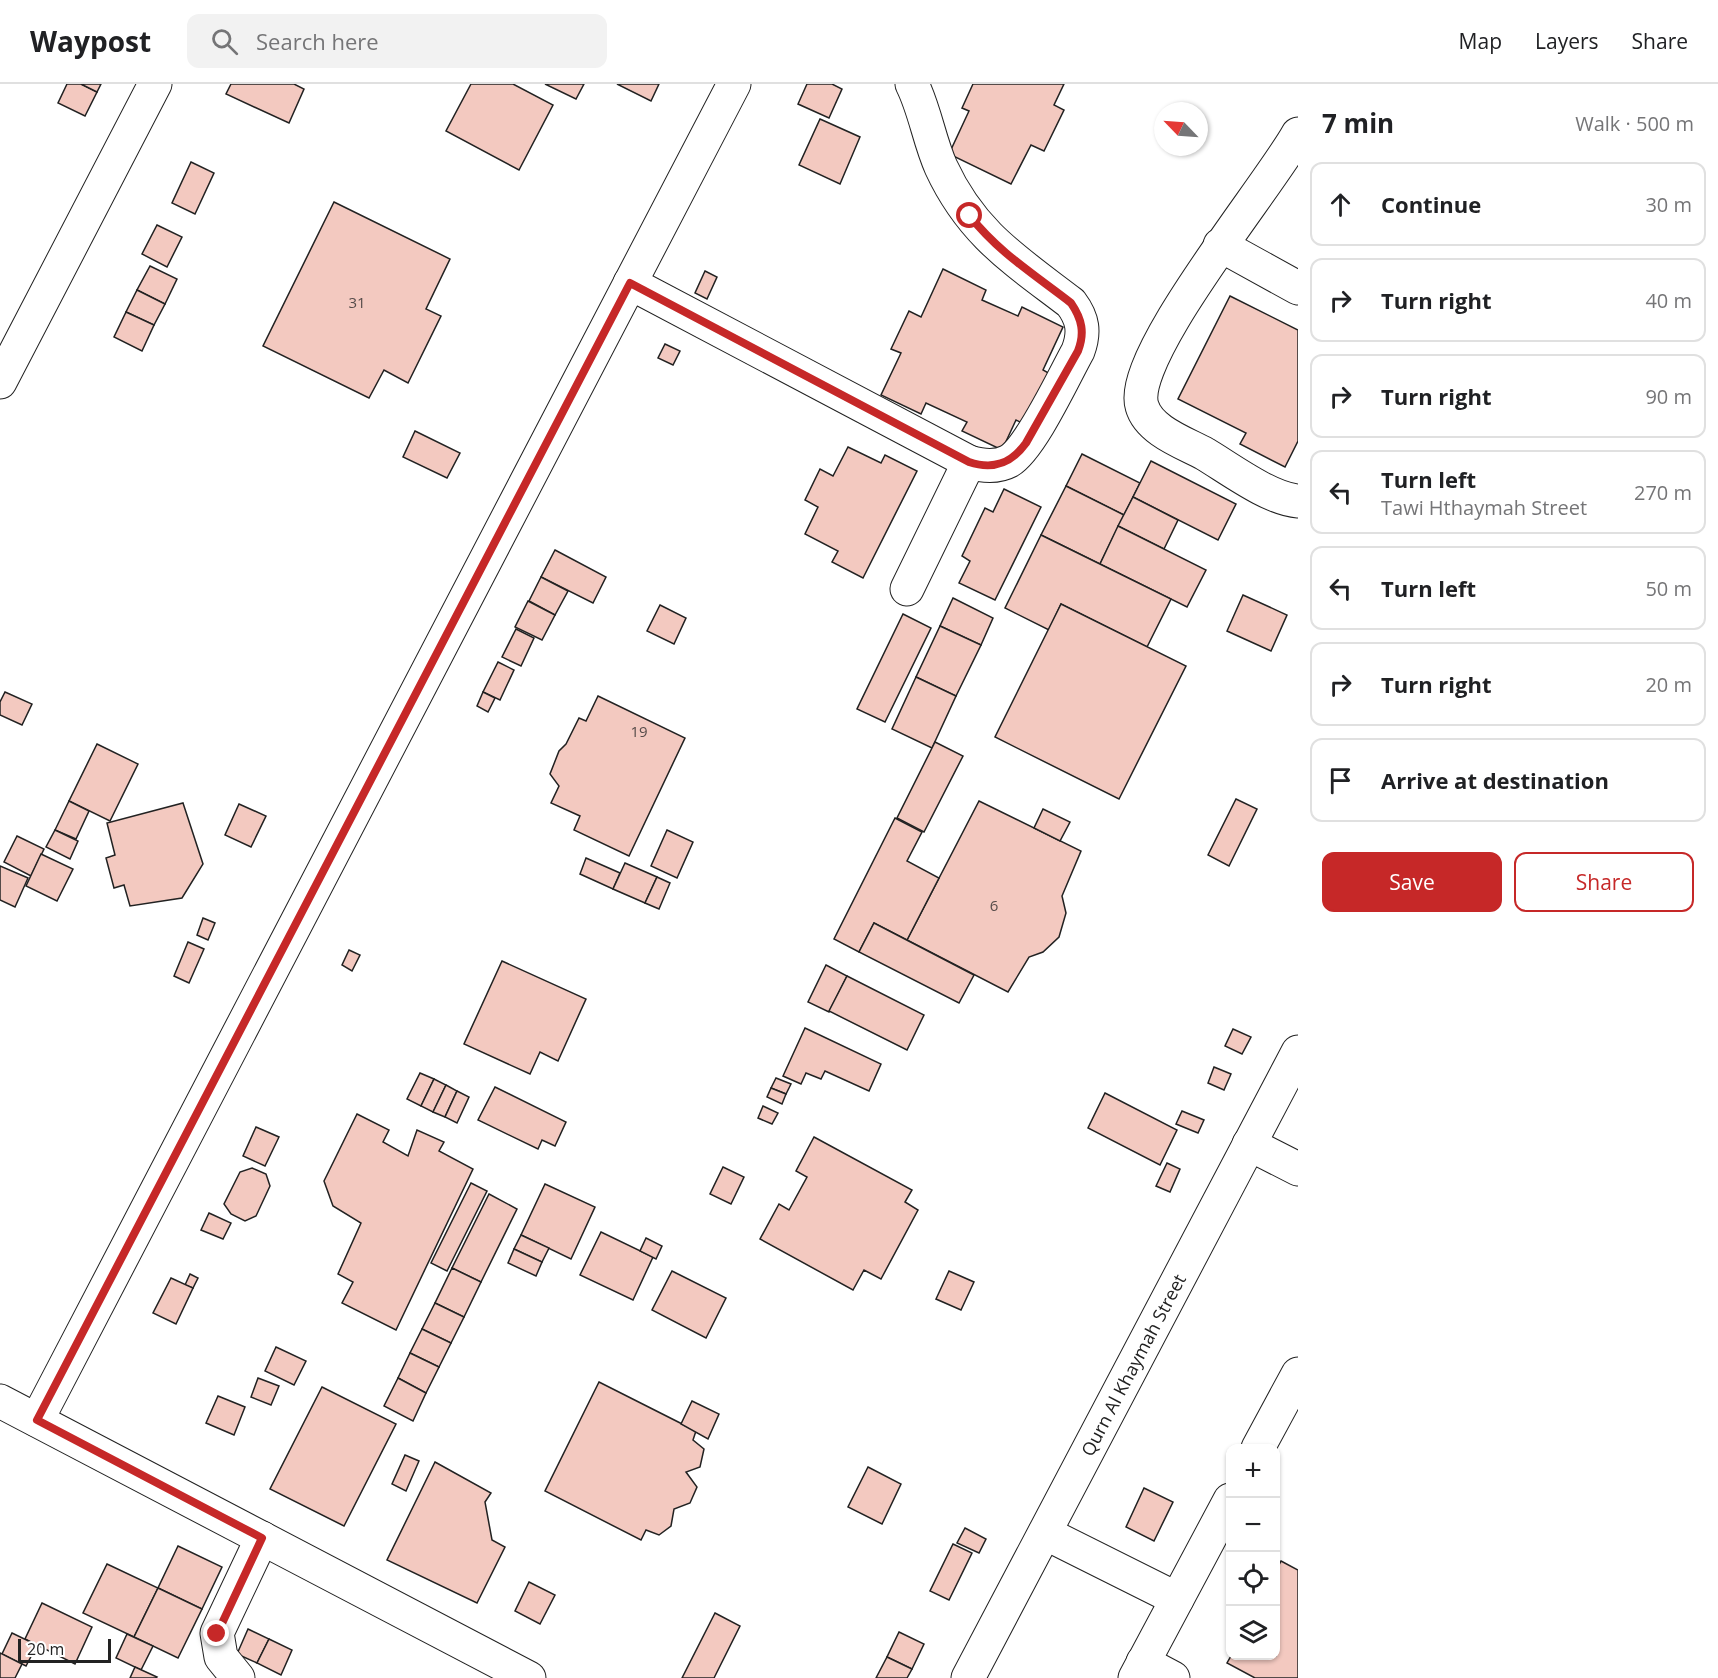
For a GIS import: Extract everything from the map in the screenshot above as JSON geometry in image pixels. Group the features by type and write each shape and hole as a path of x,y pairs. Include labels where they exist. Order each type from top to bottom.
{"street":[{"path":"0,382 155,84"},
{"path":"37,1420 734,84"},
{"path":"630,283 969,462 981,466 995,466 1018,454 1078,351 1083,339 1082,326 1078,313 1071,303 1006,255 986,237 970,216 942,169 912,84"},
{"path":"1298,134 1274,173 1220,244 1189,292 1141,386 1142,408 1156,427 1275,494 1298,501"},
{"path":"1220,244 1298,288"},
{"path":"907,589 969,462"},
{"name":"Qurn Al Khaymah Street","path":"968,1678 1298,1052"},
{"path":"1250,1144 1298,1170"},
{"path":"1261,1444 1298,1374"},
{"path":"0,1401 529,1678"},
{"path":"1173,1678 1139,1670 1226,1507"},
{"path":"1045,1533 1177,1599"},
{"path":"238,1678 221,1657 217,1634 262,1538"}],"building":[{"path":"67,84 81,84 97,92 85,116 58,103"},
{"path":"81,84 101,84 97,92"},
{"path":"231,84 294,84 304,89 289,123 226,94"},
{"path":"471,84 513,84 553,105 519,170 446,131"},
{"path":"545,84 584,84 576,99"},
{"path":"617,84 659,84 651,101"},
{"path":"807,84 832,84 842,89 829,118 798,104"},
{"path":"973,84 1064,84 1054,105 1064,110 1044,151 1031,145 1011,184 949,154 969,111 962,108"},
{"path":"820,119 860,137 840,184 799,165"},
{"path":"191,162 214,173 195,214 172,203"},
{"path":"334,202 450,259 426,309 441,316 408,383 384,370 369,398 263,346"},
{"path":"157,225 182,237 167,267 142,254"},
{"path":"150,266 177,279 165,304 137,290"},
{"path":"943,269 986,290 982,300 1018,316 1022,307 1063,327 1043,370 1052,375 1028,426 1016,420 1002,450 962,431 967,422 926,403 921,414 881,395 901,353 891,349 909,311 921,317"},
{"path":"705,271 717,277 707,299 695,293"},
{"path":"137,290 165,304 154,325 126,312"},
{"path":"1230,296 1298,330 1298,441 1285,467 1240,444 1246,433 1178,399"},
{"path":"126,312 154,325 142,351 114,337"},
{"path":"665,344 680,351 673,365 658,358"},
{"path":"415,431 460,453 447,478 403,457"},
{"path":"848,447 881,463 885,455 917,471 863,578 832,562 838,551 805,534 818,507 805,500 820,469 833,476"},
{"path":"1082,454 1140,483 1124,515 1066,486"},
{"path":"1151,461 1236,504 1218,540 1133,497"},
{"path":"1066,486 1124,515 1100,564 1041,535"},
{"path":"1004,489 1041,507 995,600 959,583 970,561 962,556 985,508 993,512"},
{"path":"1133,497 1178,520 1164,549 1118,526"},
{"path":"1118,526 1206,570 1187,607 1100,564"},
{"path":"1041,535 1171,599 1147,647 1061,604 1049,630 1005,608"},
{"path":"555,550 606,577 593,603 541,577"},
{"path":"541,577 568,591 555,615 529,601"},
{"path":"1243,595 1287,615 1271,651 1227,631"},
{"path":"953,598 993,618 981,645 940,626"},
{"path":"528,601 555,615 542,640 515,627"},
{"path":"1061,604 1186,666 1119,799 995,737"},
{"path":"660,605 686,618 674,644 647,631"},
{"path":"903,614 931,628 885,722 857,709"},
{"path":"940,626 981,645 956,696 916,677"},
{"path":"516,629 534,638 521,666 502,657"},
{"path":"498,662 514,670 500,700 483,692"},
{"path":"916,677 956,696 932,748 892,729"},
{"path":"5,692 32,704 22,725 0,715 0,702"},
{"path":"483,692 495,698 488,712 477,706"},
{"path":"598,696 685,738 629,856 574,830 580,816 551,803 559,786 550,774 559,751 566,744 579,718 586,721"},
{"path":"935,742 963,756 924,832 897,818"},
{"path":"97,744 138,764 110,821 69,801"},
{"path":"1236,799 1257,809 1229,866 1208,855"},
{"path":"69,801 89,811 76,839 55,830"},
{"path":"979,801 1081,851 1062,896 1066,913 1059,937 1043,952 1029,957 1008,992 907,940"},
{"path":"183,803 203,864 182,898 130,906 124,885 114,888 106,858 115,855 107,823"},
{"path":"239,804 266,816 251,847 225,835"},
{"path":"1043,809 1070,822 1060,841 1034,828"},
{"path":"895,818 922,832 907,861 939,878 907,940 874,923 859,952 834,939"},
{"path":"55,830 78,841 70,859 46,847"},
{"path":"667,830 693,842 677,878 651,866"},
{"path":"17,836 44,849 31,876 4,862"},
{"path":"41,854 73,869 57,901 26,886"},
{"path":"586,858 620,873 613,889 580,874"},
{"path":"625,863 657,877 645,903 613,889"},
{"path":"0,866 28,878 15,907 0,900"},
{"path":"657,877 670,883 659,909 645,903"},
{"path":"203,918 215,923 208,940 197,935"},
{"path":"874,923 974,975 959,1003 859,952"},
{"path":"188,942 204,949 189,983 174,976"},
{"path":"349,950 360,955 352,971 342,965"},
{"path":"502,961 586,999 558,1061 540,1052 530,1074 464,1044"},
{"path":"826,965 847,976 829,1012 808,1002"},
{"path":"847,976 924,1015 907,1050 829,1011"},
{"path":"805,1028 881,1064 869,1091 825,1071 821,1079 806,1073 801,1084 783,1076"},
{"path":"1233,1029 1251,1037 1242,1054 1225,1046"},
{"path":"1214,1067 1231,1074 1224,1090 1208,1083"},
{"path":"420,1073 434,1079 421,1106 407,1099"},
{"path":"776,1078 791,1084 786,1094 771,1088"},
{"path":"434,1079 446,1085 433,1112 421,1106"},
{"path":"446,1085 457,1091 445,1117 433,1112"},
{"path":"495,1087 566,1122 555,1146 542,1140 538,1149 478,1120"},
{"path":"771,1088 786,1094 782,1104 767,1097"},
{"path":"457,1091 469,1097 457,1123 445,1117"},
{"path":"1105,1093 1177,1130 1160,1165 1088,1128"},
{"path":"763,1106 778,1113 772,1124 758,1118"},
{"path":"1182,1111 1204,1120 1198,1133 1176,1124"},
{"path":"357,1114 389,1130 383,1142 408,1156 417,1130 444,1142 439,1151 473,1169 396,1330 342,1303 353,1282 338,1274 361,1223 333,1206 324,1181"},
{"path":"256,1127 279,1137 265,1166 243,1156"},
{"path":"814,1137 912,1190 905,1202 918,1210 881,1279 864,1270 853,1290 760,1239 779,1204 789,1210 807,1177 796,1171"},
{"path":"1167,1163 1180,1169 1170,1192 1156,1186"},
{"path":"723,1167 744,1177 731,1204 710,1194"},
{"path":"252,1168 266,1174 270,1186 256,1216 245,1221 231,1214 224,1204 240,1172"},
{"path":"471,1183 487,1191 447,1271 431,1263"},
{"path":"545,1184 595,1207 571,1259 521,1235"},
{"path":"489,1194 517,1209 481,1282 452,1268"},
{"path":"209,1213 231,1223 223,1239 201,1230"},
{"path":"601,1232 653,1257 633,1300 580,1275"},
{"path":"521,1235 549,1248 542,1262 514,1249"},
{"path":"646,1238 662,1246 656,1259 640,1251"},
{"path":"514,1249 542,1262 536,1276 508,1263"},
{"path":"452,1268 481,1282 464,1317 435,1303"},
{"path":"672,1271 726,1298 706,1338 652,1310"},
{"path":"949,1271 974,1282 961,1310 936,1299"},
{"path":"190,1274 198,1278 193,1288 185,1285"},
{"path":"171,1278 193,1288 176,1324 153,1313"},
{"path":"435,1303 464,1317 451,1343 422,1329"},
{"path":"422,1329 451,1343 439,1367 410,1353"},
{"path":"276,1347 306,1361 294,1385 265,1371"},
{"path":"410,1353 439,1367 426,1393 398,1378"},
{"path":"258,1378 279,1386 271,1405 251,1397"},
{"path":"398,1378 426,1393 413,1421 384,1406"},
{"path":"599,1382 696,1431 693,1440 704,1449 700,1467 686,1472 697,1487 690,1503 674,1509 671,1526 659,1535 646,1530 641,1540 545,1491"},
{"path":"322,1387 396,1424 344,1526 270,1489"},
{"path":"218,1396 245,1407 234,1435 206,1423"},
{"path":"692,1401 719,1414 708,1439 681,1424"},
{"path":"405,1455 419,1461 406,1491 392,1484"},
{"path":"435,1462 491,1493 485,1502 492,1540 505,1547 477,1603 387,1560"},
{"path":"868,1467 901,1484 882,1524 848,1507"},
{"path":"1144,1488 1173,1502 1154,1541 1126,1527"},
{"path":"965,1528 986,1539 979,1553 957,1543"},
{"path":"953,1544 972,1553 949,1600 930,1591"},
{"path":"178,1546 222,1567 202,1609 158,1588"},
{"path":"1281,1561 1298,1570 1298,1678 1255,1678 1227,1663 1229,1660 1280,1660"},
{"path":"107,1564 158,1588 134,1637 83,1613"},
{"path":"529,1582 555,1595 540,1624 515,1611"},
{"path":"158,1588 202,1609 178,1658 134,1637"},
{"path":"42,1603 92,1627 75,1664 25,1639"},
{"path":"715,1613 740,1626 714,1678 682,1678"},
{"path":"248,1629 269,1639 257,1663 237,1654"},
{"path":"899,1632 924,1644 912,1669 887,1657"},
{"path":"12,1633 37,1645 26,1666 2,1654"},
{"path":"127,1634 153,1646 141,1670 116,1658"},
{"path":"269,1639 292,1650 281,1675 257,1663"},
{"path":"0,1653 22,1664 15,1678 0,1678"},
{"path":"887,1657 912,1669 907,1678 876,1678"},
{"path":"135,1667 157,1677 130,1678"}],"route":[{"path":"217,1634 220,1622 262,1538 37,1420 630,283 969,462 981,466 995,466 1007,462 1018,454 1026,443 1078,351 1083,339 1082,326 1078,313 1071,303 1006,255 986,237 970,216"}]}
